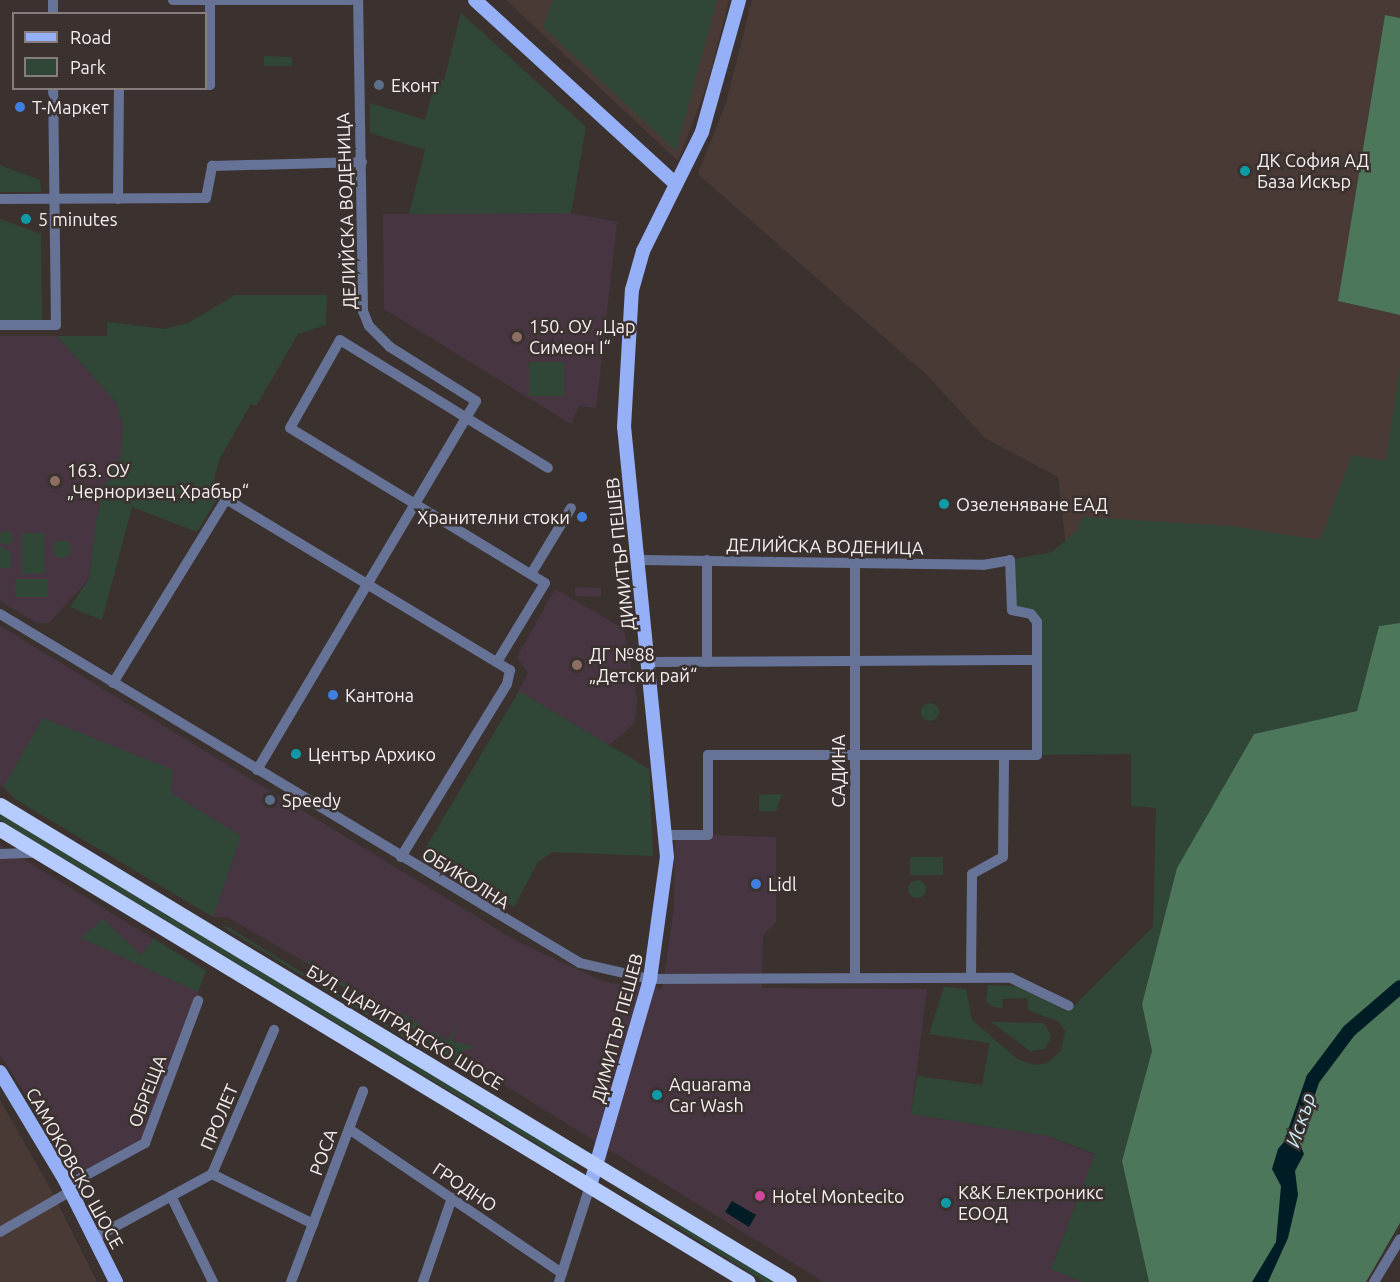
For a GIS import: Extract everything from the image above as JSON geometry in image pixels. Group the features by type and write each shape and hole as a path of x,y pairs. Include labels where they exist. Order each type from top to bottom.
{"highway":[{"name":"БУЛ. ЦАРИГРАДСКО ШОСЕ","path":"0,805 789,1282"},
{"path":"0,829 748,1282"}],"main road":[{"path":"475,0 675,183"},
{"name":"ДИМИТЪР ПЕШЕВ","path":"590,1186 650,979 664,904 666,835 640,560 624,427 632,290 643,251 702,132 739,0"},
{"name":"САМОКОВСКО ШОСЕ","path":"0,1072 70,1188 116,1282"}],"street":[{"path":"173,0 351,0"},
{"path":"208,85 210,0"},
{"name":"ДЕЛИЙСКА ВОДЕНИЦА","path":"358,0 362,162 362,297 369,326 390,347 476,401 468,419"},
{"path":"0,325 56,325 54,90"},
{"path":"118,90 118,198"},
{"path":"0,199 206,198 207,172 214,165 362,162"},
{"path":"496,662 545,583 291,428 340,340 548,468"},
{"path":"257,770 468,419"},
{"path":"113,683 226,499 510,670 507,684 401,857"},
{"path":"531,574 571,508"},
{"name":"ДЕЛИЙСКА ВОДЕНИЦА","path":"640,560 983,565 1010,560 1012,610 1031,614 1037,622 1037,660"},
{"path":"707,560 707,662"},
{"name":"САДИНА","path":"855,564 855,978"},
{"name":"ОБИКОЛНА","path":"0,614 566,957 650,979 971,976 1011,978 1069,1006"},
{"path":"649,662 1037,660 1037,755 708,755 708,836 666,835"},
{"path":"971,976 972,874 1004,857 1004,756"},
{"path":"0,854 40,853"},
{"name":"ОБРЕЩА","path":"0,1232 145,1143 198,1002"},
{"name":"ПРОЛЕТ","path":"94,1238 212,1174 274,1030"},
{"name":"РОСА","path":"291,1282 363,1091"},
{"name":"ГРОДНО","path":"349,1129 452,1198 561,1278"},
{"path":"212,1174 313,1224"},
{"path":"561,1278 590,1186"},
{"path":"171,1196 213,1282"},
{"path":"423,1282 452,1198"},
{"path":"1374,1282 1400,1239"}],"shaded area":[{"path":"506,0 729,0 708,82 678,161"},
{"path":"752,0 1400,0 1400,18 1385,15 1338,301 1400,315 1400,365 1386,461 1352,456 1320,540 1067,555 1058,477 985,438 926,374 698,174 726,103"},
{"name":"150. ОУ „Цар Симеон I“","path":"571,213 617,222 596,408 579,406 571,424 384,309 383,214"},
{"name":"163. ОУ „Черноризец Храбър“","path":"0,336 57,336 116,402 123,425 121,454 103,490 96,522 89,579 49,623 37,623 0,601"},
{"path":"575,587 601,588 601,597 575,596"},
{"name":"ДГ №88 „Детски рай“","path":"555,589 624,629 637,698 635,723 609,745 519,691 528,673 517,657"},
{"path":"0,626 516,941 604,982 662,989 674,908 675,834 776,837 776,922 763,935 762,988 927,989 911,1114 1048,1136 1095,1155 1051,1268 1082,1282 824,1282 300,959 229,918 213,917 15,799 0,785"},
{"path":"0,845 206,971 142,1139 77,1174 0,1055"},
{"path":"0,1100 49,1186 97,1282 0,1282"}],"green space":[{"path":"553,0 717,0 676,151 543,27"},
{"path":"461,13 586,127 571,213 409,214 425,150 370,133 370,103 425,120 436,79 444,80"},
{"path":"1385,15 1400,18 1400,315 1338,301"},
{"path":"264,56 292,57 292,66 264,66"},
{"path":"0,165 40,180 41,192 0,192"},
{"path":"0,219 41,234 42,320 0,320"},
{"path":"235,295 327,295 326,325 298,334 256,406 251,404 219,460 211,491 219,496 197,532 132,507 102,620 70,607 89,579 96,522 103,490 121,454 123,425 116,402 57,336 107,336 107,322 165,329 188,323"},
{"path":"529,362 564,362 564,396 529,396"},
{"path":"1400,365 1400,623 1379,626 1357,711 1254,734 1177,868 1142,1004 1152,1051 1122,1161 1149,1282 1082,1282 1051,1269 1095,1154 1048,1136 911,1114 917,1076 982,1085 990,1043 929,1034 944,987 966,989 972,1020 1017,1059 1034,1065 1047,1063 1061,1051 1065,1031 1059,1022 1029,1010 1027,998 1002,999 1003,1008 993,1007 986,1001 988,985 1018,986 1068,1012 1153,927 1156,808 1131,806 1131,754 1037,755 1037,622 1016,613 1010,560 1052,552 1077,531 1083,517 1231,526 1320,540 1352,455 1386,461"},
{"path":"3,531 9,531 13,538 9,545 3,545 -1,541 -1,535"},
{"path":"22,533 44,533 45,573 22,574"},
{"path":"62,540 68,543 71,549 68,555 62,558 56,555 53,549 56,543"},
{"path":"0,546 11,553 11,568 0,568"},
{"path":"15,579 48,579 48,597 15,597"},
{"path":"1400,623 1400,1223 1366,1282 1149,1282 1122,1161 1152,1051 1142,1004 1177,868 1254,734 1357,711 1379,626"},
{"path":"519,691 649,769 653,856 553,852 538,862 514,907 422,854"},
{"path":"926,703 934,703 939,708 937,719 926,721 921,716 921,708"},
{"path":"43,718 173,770 171,793 241,836 213,917 15,799 4,786"},
{"path":"782,794 776,811 759,811 759,795"},
{"path":"0,812 575,1161 573,1165 0,820"},
{"path":"910,857 943,857 943,875 910,875"},
{"path":"913,880 921,880 926,885 924,896 913,898 908,893 908,885"},
{"path":"103,919 141,955 154,939 206,971 198,992 81,938"},
{"path":"223,927 228,927 419,1044 416,1045"},
{"path":"307,959 394,1015 399,1012 421,1025 421,1029 417,1031 310,967"},
{"path":"991,1022 1044,1023 1051,1036 1045,1049 1030,1051"},
{"path":"457,1025 452,1041 476,1047 464,1050 461,1062 478,1078 429,1044 431,1031 448,1041"},
{"path":"608,1184 713,1244 777,1282 765,1282"}],"water":[{"path":"1294,1130 1304,1154 1295,1171 1298,1195 1288,1238 1268,1282 1252,1282 1276,1242 1281,1186 1272,1169 1278,1149"},
{"path":"732,1201 756,1215 749,1227 725,1212"}],"waterway":[{"name":"Искър","path":"1290,1146 1313,1079 1349,1031 1400,987"}],"place":[{"name":"Еконт","path":"379,85"},
{"name":"Т-Маркет","path":"20,107"},
{"name":"ДК София АД База Искър","path":"1245,171"},
{"name":"5 minutes","path":"26,219"},
{"name":"150. ОУ „Цар Симеон I“","path":"517,337"},
{"name":"163. ОУ „Черноризец Храбър“","path":"55,481"},
{"name":"Озеленяване ЕАД","path":"944,504"},
{"name":"Хранителни стоки","path":"582,517"},
{"name":"ДГ №88 „Детски рай“","path":"577,665"},
{"name":"Кантона","path":"333,695"},
{"name":"Център Архико","path":"296,754"},
{"name":"Speedy","path":"270,800"},
{"name":"Lidl","path":"756,884"},
{"name":"Aquarama Car Wash","path":"657,1095"},
{"name":"Hotel Montecito","path":"760,1196"},
{"name":"K&K Електроникс ЕООД","path":"946,1203"}]}
